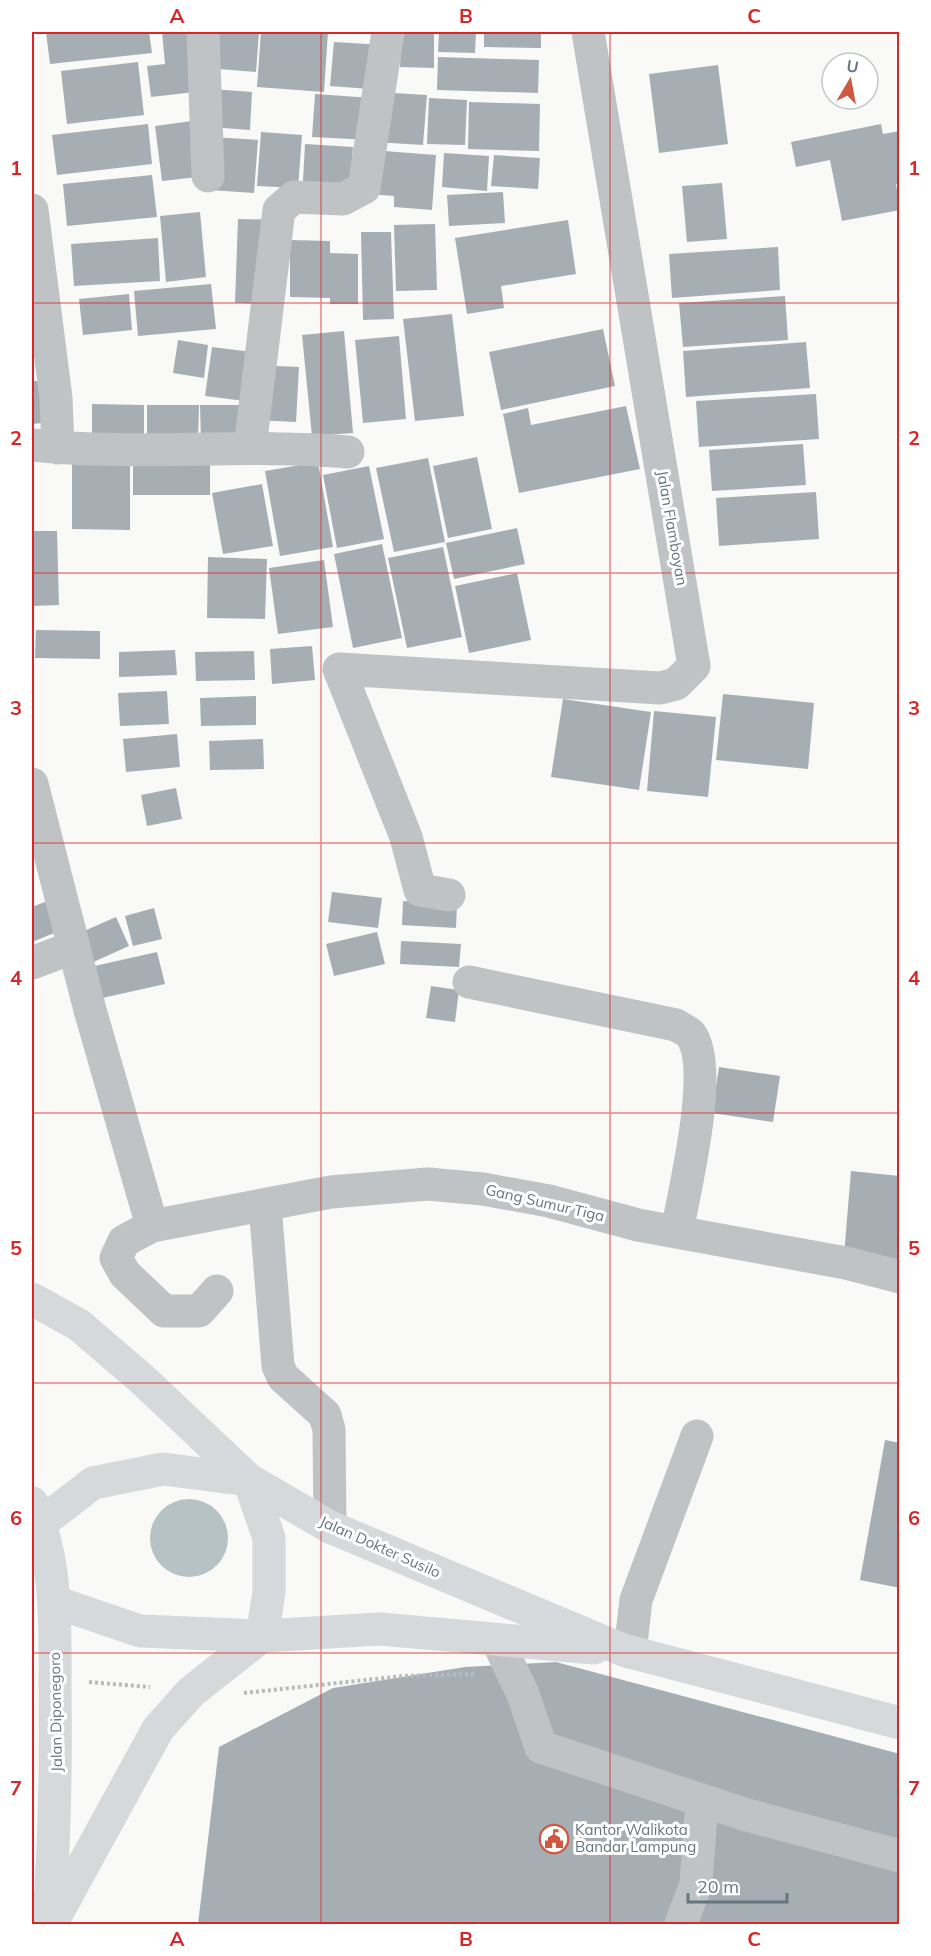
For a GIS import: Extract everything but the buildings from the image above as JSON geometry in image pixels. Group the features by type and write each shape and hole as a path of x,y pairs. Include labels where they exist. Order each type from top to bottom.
{"main road":[{"path":"32,1299 79,1325 249,1480 270,1538 269,1592 262,1636 191,1692 158,1729 50,1924"},
{"name":"Jalan Dokter Susilo","path":"36,1512 93,1483 163,1469 249,1480 330,1527 627,1651 900,1723"},
{"name":"Jalan Diponegoro","path":"36,1512 55,1602 57,1808 50,1924"},
{"name":"Jalan Dokter Susilo","path":"55,1602 140,1631 262,1636 380,1629 627,1651"}],"street":[{"path":"203,32 208,176"},
{"path":"250,448 279,210 294,197 343,199 364,188 388,32"},
{"name":"Jalan Flamboyan","path":"449,896 420,890 406,837 339,669 660,688 676,684 694,666 588,32"},
{"path":"32,210 56,398 45,446 119,451 288,446 348,452"},
{"path":"32,784 74,947 152,1226"},
{"path":"32,963 74,947"},
{"path":"469,982 676,1025 691,1034 701,1078 696,1128 677,1232"},
{"name":"Gang Sumur Tiga","path":"217,1291 199,1311 164,1311 125,1274 116,1258 124,1241 152,1226 331,1192 428,1184 483,1189 677,1232 846,1263 900,1277"},
{"path":"265,1205 275,1352 284,1377 326,1415 329,1430 330,1527"},
{"path":"627,1651 636,1600 697,1436"},
{"path":"497,1640 541,1748 702,1800 900,1856"},
{"path":"681,1924 696,1884 702,1800"}],"path":[{"path":"235,1695 403,1676 512,1673"},
{"path":"104,1684 160,1688"}],"shaded area":[{"path":"189,1499 204,1502 217,1510 225,1523 228,1538 225,1553 217,1566 204,1574 189,1577 174,1574 161,1566 153,1553 150,1538 153,1523 161,1510 174,1502"}],"place":[{"name":"Kantor Walikota Bandar Lampung","path":"554,1839"}]}
